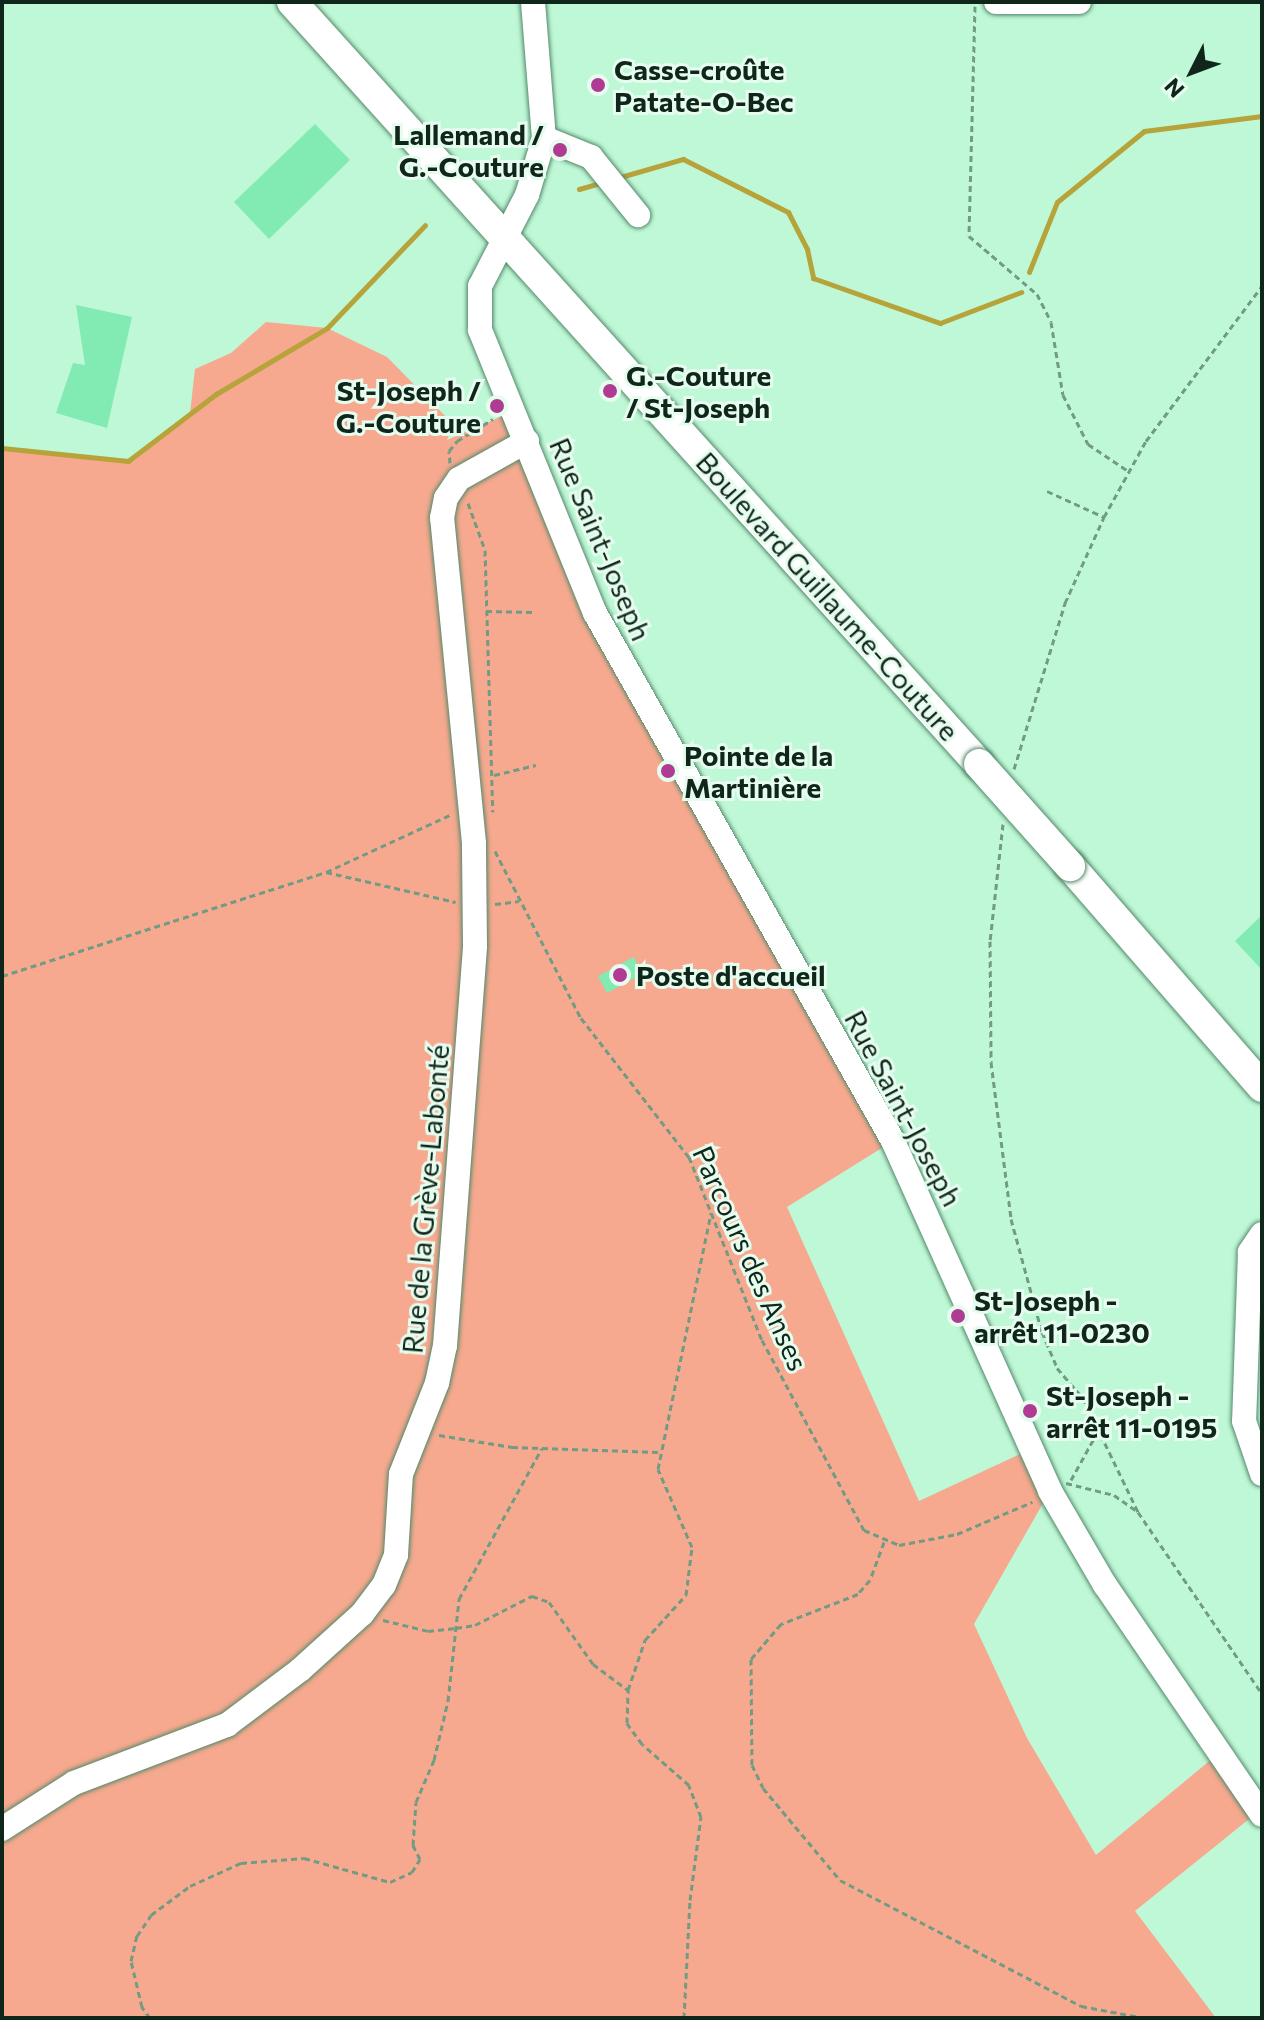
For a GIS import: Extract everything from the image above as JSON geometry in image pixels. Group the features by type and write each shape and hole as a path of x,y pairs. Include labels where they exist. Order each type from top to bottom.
{"main road":[{"name":"Boulevard Guillaume-Couture","path":"292,2 979,764 1262,1087"}],"street":[{"name":"Rue Saint-Joseph","path":"533,2 544,138 535,174 483,277 476,308 480,330 595,613 893,1141 1050,1491 1105,1585 1262,1815"},
{"path":"996,2 1079,2"},
{"path":"544,138 591,157 638,215"},
{"path":"459,479 527,441"},
{"name":"Rue de la Grève-Labonté","path":"2,1829 74,1783 227,1725 300,1670 362,1614 384,1585 396,1555 401,1474 415,1432 437,1383 445,1346 476,906 470,805 443,546 446,498 459,479"},
{"path":"1262,1234 1250,1252 1244,1421 1262,1474"}],"path":[{"path":"975,2 969,236 1037,294 1051,322 1063,395 1088,444 1128,471"},
{"path":"492,818 485,550 449,451 471,429 514,411"},
{"path":"1047,491 1104,517"},
{"path":"486,611 534,612"},
{"path":"493,775 536,765"},
{"path":"2,976 326,872 470,805"},
{"name":"Parcours des Anses","path":"494,842 519,901 581,1018 689,1157 762,1340 847,1506 864,1530 884,1542"},
{"path":"326,872 476,906 519,901"},
{"path":"684,2018 690,1900 701,1817 689,1785 642,1744 627,1723 628,1690 645,1640 686,1595 692,1547 658,1469 711,1212"},
{"path":"1098,1430 1071,1480 1114,1495 1138,1512 1262,1694"},
{"path":"415,1432 542,1448 660,1452"},
{"path":"150,2018 131,1961 137,1936 151,1915 190,1886 241,1863 304,1858 390,1882 412,1872 420,1859 413,1845 416,1802 434,1760 459,1599 478,1557 542,1448"},
{"path":"1042,1496 957,1534 899,1545 884,1542 870,1580 858,1594 781,1624 751,1659 752,1765 763,1788 840,1880 1081,2006 1145,2018"},
{"path":"362,1614 428,1631 475,1625 532,1596 549,1602 593,1664 628,1690"}],"shaded area":[{"path":"266,322 327,328 387,357 453,424 447,440 514,411 595,612 893,1141 787,1207 919,1501 1031,1449 1050,1491 974,1624 1027,1738 1096,1855 1219,1753 1259,1811 1135,1911 1216,2018 2,2018 2,448 128,461 190,413 195,369 231,353"}],"building":[{"path":"315,124 350,160 269,239 234,202"},
{"path":"76,305 132,317 107,428 56,413 73,363 85,365"},
{"path":"1262,915 1262,970 1235,941"},
{"name":"Poste d'accueil","path":"634,957 642,974 607,993 598,976"}],"waterway":[{"path":"1029,272 1057,202 1144,131 1262,116"},
{"path":"617,178 683,159 788,212 807,249 813,278 940,323 1021,292"},
{"path":"579,189 604,182"},
{"path":"2,448 128,461 216,394 327,328 425,225"}],"place":[{"name":"Casse-croûte Patate-O-Bec","path":"598,85"},
{"name":"Lallemand / G.-Couture","path":"560,150"},
{"name":"G.-Couture / St-Joseph","path":"610,391"},
{"name":"St-Joseph / G.-Couture","path":"497,406"},
{"name":"Pointe de la Martinière","path":"668,771"},
{"name":"Poste d'accueil","path":"620,975"},
{"name":"St-Joseph - arrêt 11-0230","path":"958,1316"},
{"name":"St-Joseph - arrêt 11-0195","path":"1030,1411"}]}
